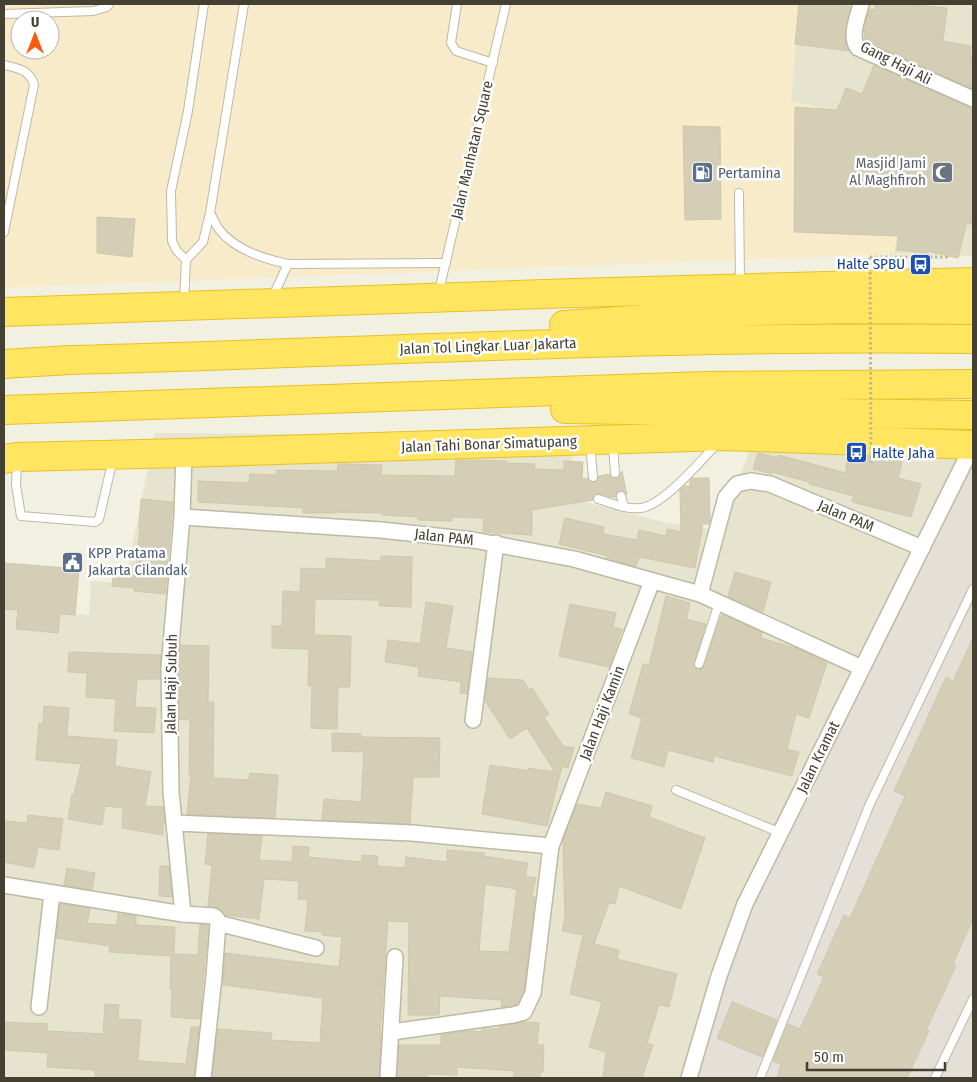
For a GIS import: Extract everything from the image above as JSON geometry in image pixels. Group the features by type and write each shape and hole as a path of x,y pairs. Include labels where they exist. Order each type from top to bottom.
{"highway":[{"path":"4,312 270,302 973,282"},
{"path":"340,352 399,337 736,312 862,309 973,310"},
{"name":"Jalan Tol Lingkar Luar Jakarta","path":"4,364 649,340 850,337 973,339"},
{"path":"4,410 705,386 973,384"},
{"path":"281,400 314,410 339,413 596,409 973,416"},
{"name":"Jalan Tahi Bonar Simatupang","path":"10,458 725,436 973,445"}],"street":[{"name":"Gang Haji Ali","path":"861,4 854,34 855,44 858,48 973,99"},
{"name":"Jalan Kramat","path":"689,1078 731,940 745,904 973,445"},
{"name":"Jalan Haji Subuh","path":"183,914 171,792 169,668 182,516 184,454"},
{"name":"Jalan PAM","path":"700,594 726,497 737,484 751,481 770,484 922,548"},
{"name":"Jalan PAM","path":"182,516 381,530 496,543 574,560 700,594 862,668"},
{"path":"473,720 496,543"},
{"name":"Jalan Haji Kamin","path":"392,1032 524,1012 533,993 551,846 652,581"},
{"path":"175,823 412,833 551,846"},
{"path":"4,885 183,914 214,916 218,923 203,1078"},
{"path":"38,1007 52,893"},
{"path":"218,923 316,948"},
{"path":"388,1078 395,957"}],"lane":[{"path":"4,14 93,11 106,7 109,4"},
{"path":"186,260 172,241 171,191 188,111 204,4"},
{"path":"184,305 186,260 203,242 210,213 244,4"},
{"path":"457,4 451,43 456,51 492,63"},
{"name":"Jalan Manhatan Square","path":"438,297 506,4"},
{"path":"4,65 26,72 32,78 34,85 4,232"},
{"path":"739,193 740,289"},
{"path":"210,213 218,228 233,243 259,256 288,264 446,263"},
{"path":"270,302 288,264"},
{"path":"598,500 624,507 640,508 654,504 681,481 725,436"},
{"path":"601,440 615,473"},
{"path":"594,477 601,440"},
{"path":"10,458 21,516 95,522 99,519 114,455"},
{"path":"621,496 624,507"},
{"path":"760,1078 869,806 973,589"},
{"path":"699,664 719,603"},
{"path":"676,790 781,832"},
{"path":"935,1078 971,1012 973,999"}],"path":[{"path":"871,464 870,257 948,257"}],"shaded area":[{"path":"4,4 799,4 791,101 914,130 894,254 4,288"},
{"path":"799,4 973,4 973,256 894,254 914,130 791,101"},
{"path":"759,430 973,454 691,1078 4,1078 4,608 89,615 91,581 125,583 155,433 572,436 573,499 667,523 717,530"},
{"path":"973,456 973,1078 691,1078 723,964"}],"building":[{"path":"799,4 846,4 846,6 851,7 845,33 846,46 849,51 795,44"},
{"path":"876,4 907,4 947,8 943,41 971,46 973,89 865,41 864,28 869,9 875,10"},
{"path":"874,65 973,108 973,225 967,222 958,258 928,251 928,253 897,250 898,236 794,232 795,107 837,110 846,88 862,94"},
{"name":"Pertamina","path":"683,126 720,127 721,219 685,220"},
{"path":"97,217 135,219 132,257 97,253"},
{"path":"758,453 778,458 778,455 846,473 847,456 884,457 902,462 898,478 921,484 911,517 852,502 854,496 809,484 809,482 753,469"},
{"path":"456,460 506,461 506,463 535,464 534,469 564,470 564,461 583,462 582,479 587,478 591,482 597,481 599,476 609,474 612,478 618,478 622,471 627,495 622,490 617,492 616,497 597,493 594,495 593,500 532,510 532,535 483,532 484,518 452,517 452,521 418,520 418,517 382,515 382,513 303,513 303,508 198,502 198,481 249,483 250,474 276,475 276,470 337,471 338,464 382,465 381,475 455,476"},
{"path":"692,478 709,478 710,519 709,524 703,524 695,568 639,557 636,566 607,559 608,556 559,544 565,518 604,527 603,534 637,540 639,530 666,536 667,529 681,532 680,490 684,486 690,486"},
{"path":"141,499 173,502 165,594 134,591 134,588 112,586 114,567 136,569"},
{"path":"381,556 412,557 411,607 379,606 379,600 315,599 314,635 351,636 350,687 338,687 337,729 311,728 312,686 308,686 309,649 272,648 272,626 282,626 283,591 300,592 301,568 326,569 326,558 381,561"},
{"path":"4,563 79,569 75,615 60,614 58,633 16,629 18,610 4,609"},
{"path":"735,572 771,582 763,612 728,596"},
{"path":"666,596 690,603 686,619 706,624 694,662 694,666 697,669 701,669 704,666 721,616 723,615 762,633 761,638 798,649 827,663 809,718 796,714 787,749 799,752 792,776 714,756 713,762 668,750 664,767 631,758 642,718 629,714 643,664 649,665"},
{"path":"426,602 453,606 446,648 472,652 467,694 460,693 461,682 418,676 419,667 385,662 388,640 420,644"},
{"path":"570,604 616,613 613,627 622,629 609,667 559,656"},
{"path":"973,638 973,919 953,964 956,966 926,1030 929,1031 907,1078 777,1078 781,1064 773,1061 788,1024 800,1029 824,977 817,974 844,915 850,918 905,796 894,791 946,677 953,681"},
{"path":"180,645 209,646 208,702 214,702 213,778 249,780 250,773 278,775 275,818 187,814 191,775 189,775 190,720 179,719 178,668"},
{"path":"69,652 161,655 160,679 137,679 135,707 156,708 154,733 114,731 116,699 86,697 87,673 68,672"},
{"path":"488,678 523,680 529,690 532,688 549,714 544,717 563,746 574,748 568,768 562,766 547,826 482,814 490,765 530,771 528,768 555,772 527,728 510,739 485,701"},
{"path":"44,706 69,708 67,736 117,740 115,766 151,772 145,806 163,807 165,823 163,823 163,835 122,828 123,808 105,806 102,825 68,819 72,794 74,795 81,764 36,760 39,723 43,724"},
{"path":"332,733 361,734 361,737 440,738 439,777 413,777 410,824 322,820 324,799 361,802 364,752 332,751"},
{"path":"606,792 652,806 649,817 705,838 681,909 619,886 615,904 609,903 594,944 619,950 617,959 677,974 669,1007 659,1005 647,1043 653,1045 642,1078 603,1078 606,1052 589,1047 602,1002 570,994 583,935 562,931 565,919 563,840 577,804 601,808"},
{"path":"28,815 63,819 59,850 38,847 34,868 4,862 4,821 27,823"},
{"path":"208,834 262,836 259,860 292,862 293,846 309,847 308,857 362,862 362,855 378,856 377,866 405,868 406,857 447,862 447,850 484,853 484,856 528,863 525,876 536,878 532,896 535,897 524,990 517,1004 501,1007 502,1000 440,996 439,1015 408,1015 409,922 388,921 380,1031 379,1078 212,1078 218,1029 272,1033 271,1040 320,1043 323,998 223,985 225,953 339,967 342,937 322,935 322,932 305,931 308,900 298,899 299,881 264,879 259,919 225,915 220,909 208,906 212,865 205,864","holes":["485,884 517,889 509,952 479,951"]},
{"path":"160,866 169,866 172,897 159,896"},
{"path":"67,868 95,873 92,890 64,885"},
{"path":"60,904 90,908 87,923 117,925 118,914 136,916 136,925 175,927 174,954 198,955 200,924 208,925 200,1019 171,1017 171,956 109,952 110,946 56,938"},
{"path":"732,1002 777,1020 762,1057 717,1038"},
{"path":"105,1004 119,1005 118,1019 141,1020 138,1061 186,1064 191,1027 199,1027 194,1078 95,1078 95,1070 47,1067 48,1053 4,1050 4,1022 48,1024 47,1031 103,1034"},
{"path":"524,1022 539,1023 537,1045 544,1045 543,1072 540,1072 540,1078 514,1078 514,1071 457,1067 457,1075 427,1074 427,1078 397,1078 399,1045 441,1045 441,1035 467,1031 482,1032 482,1029 499,1029 499,1026"}],"place":[{"name":"Masjid Jami Al Maghfiroh","path":"942,172"},
{"name":"Pertamina","path":"702,173"},
{"name":"Halte SPBU","path":"921,264"},
{"name":"Halte Jaha","path":"856,453"},
{"name":"KPP Pratama Jakarta Cilandak","path":"72,562"}]}
